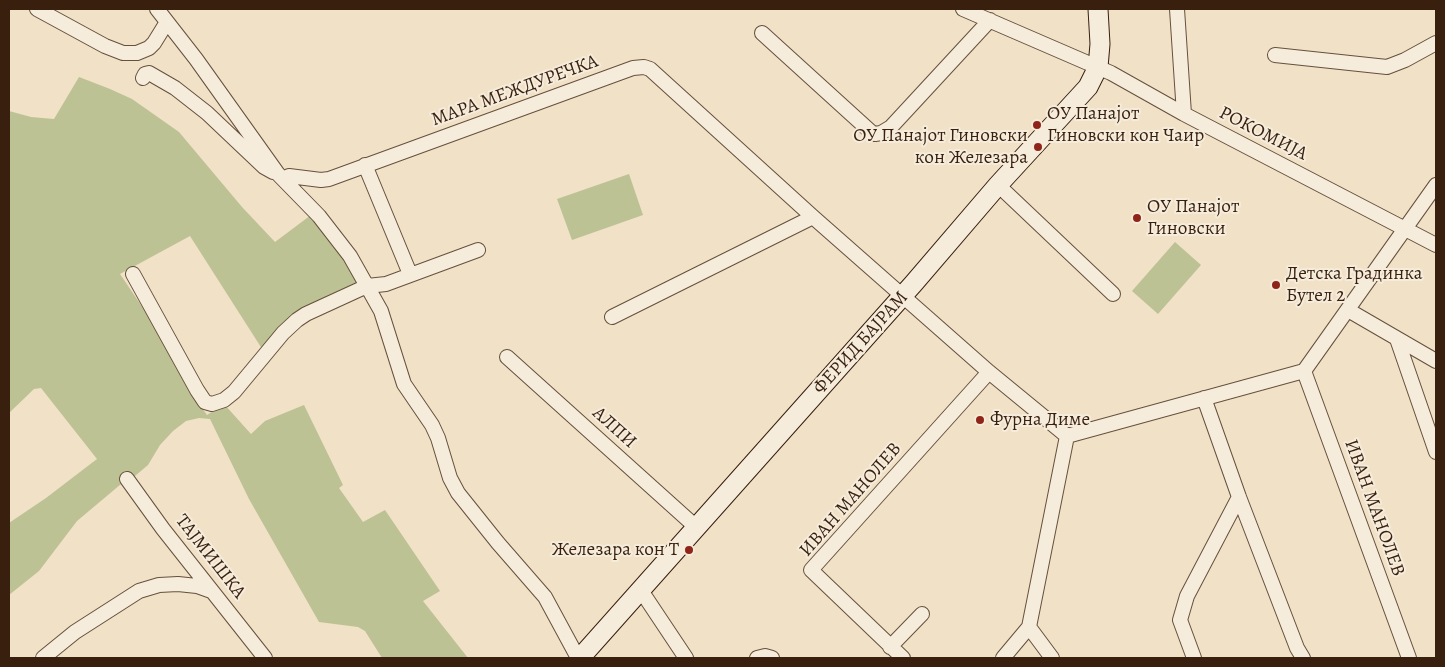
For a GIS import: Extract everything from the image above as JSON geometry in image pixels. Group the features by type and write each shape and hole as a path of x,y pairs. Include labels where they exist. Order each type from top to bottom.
{"street":[{"path":"37,9 105,46 123,53 137,54 149,48 167,22"},
{"path":"157,9 196,59 281,176 319,216 350,256 381,311 404,384 432,425 438,438 450,478 458,493 498,543 546,597 579,658"},
{"name":"РОКОМИЈА","path":"964,9 1098,67 1184,114 1436,245"},
{"name":"ФЕРИД БАЈРАМ","path":"579,658 904,295 998,185 1088,87 1098,67 1100,44 1098,9"},
{"path":"1177,9 1184,114"},
{"path":"762,33 871,132 876,134 891,127 990,20"},
{"path":"1275,54 1387,67 1405,60 1436,43"},
{"name":"МАРА МЕЖДУРЕЧКА","path":"365,165 633,68 644,67 654,72 813,217 904,295"},
{"path":"143,78 145,74 152,74 175,88 207,113 264,167 281,176 321,180 365,165 410,274"},
{"path":"998,185 1113,294"},
{"path":"1067,436 1304,371 1436,185"},
{"path":"612,317 813,217"},
{"path":"133,274 197,390 206,402 212,404 224,400 234,392 283,333 297,320 342,296 367,286 386,284 478,250"},
{"path":"904,295 989,372 1067,436"},
{"path":"1348,310 1436,361"},
{"path":"1397,338 1436,452"},
{"name":"АЛПИ","path":"507,357 696,527"},
{"name":"ИВАН МАНОЛЕВ","path":"1304,371 1409,658"},
{"name":"ИВАН МАНОЛЕВ","path":"903,658 811,570 989,372"},
{"path":"1204,398 1239,497 1297,648 1303,658"},
{"path":"1003,658 1029,627 1067,436"},
{"name":"ТАЈМИШКА","path":"127,479 163,529 265,658"},
{"path":"1194,658 1180,620 1187,596 1239,497"},
{"path":"43,658 75,632 139,591 159,585 178,584 197,586 212,592"},
{"path":"640,589 686,658"},
{"path":"890,647 922,614"},
{"path":"1029,627 1052,658"},
{"path":"757,658 765,656 772,658"}],"green space":[{"path":"79,77 132,99 179,132 242,207 275,242 315,212 367,286 306,314 266,355 190,236 120,274 147,314 207,415 224,404 251,434 265,421 304,405 343,485 339,488 363,522 385,510 440,591 423,601 468,658 382,658 365,631 358,627 319,622 249,499 210,419 199,418 186,421 173,431 160,445 148,465 129,481 127,479 77,521 39,571 9,595 9,523 46,498 97,459 41,388 34,389 9,413 9,111 31,117 54,119"},
{"path":"629,174 643,215 572,240 557,199"},
{"path":"1175,242 1201,265 1158,314 1132,291"}],"place":[{"name":"ОУ Панајот Гиновски кон Чаир","path":"1037,125"},
{"name":"ОУ Панајот Гиновски кон Железара","path":"1038,147"},
{"name":"ОУ Панајот Гиновски","path":"1137,218"},
{"name":"Детска Градинка Бутел 2","path":"1276,285"},
{"name":"Фурна Диме","path":"980,420"},
{"name":"Железара кон Т","path":"689,550"}]}
